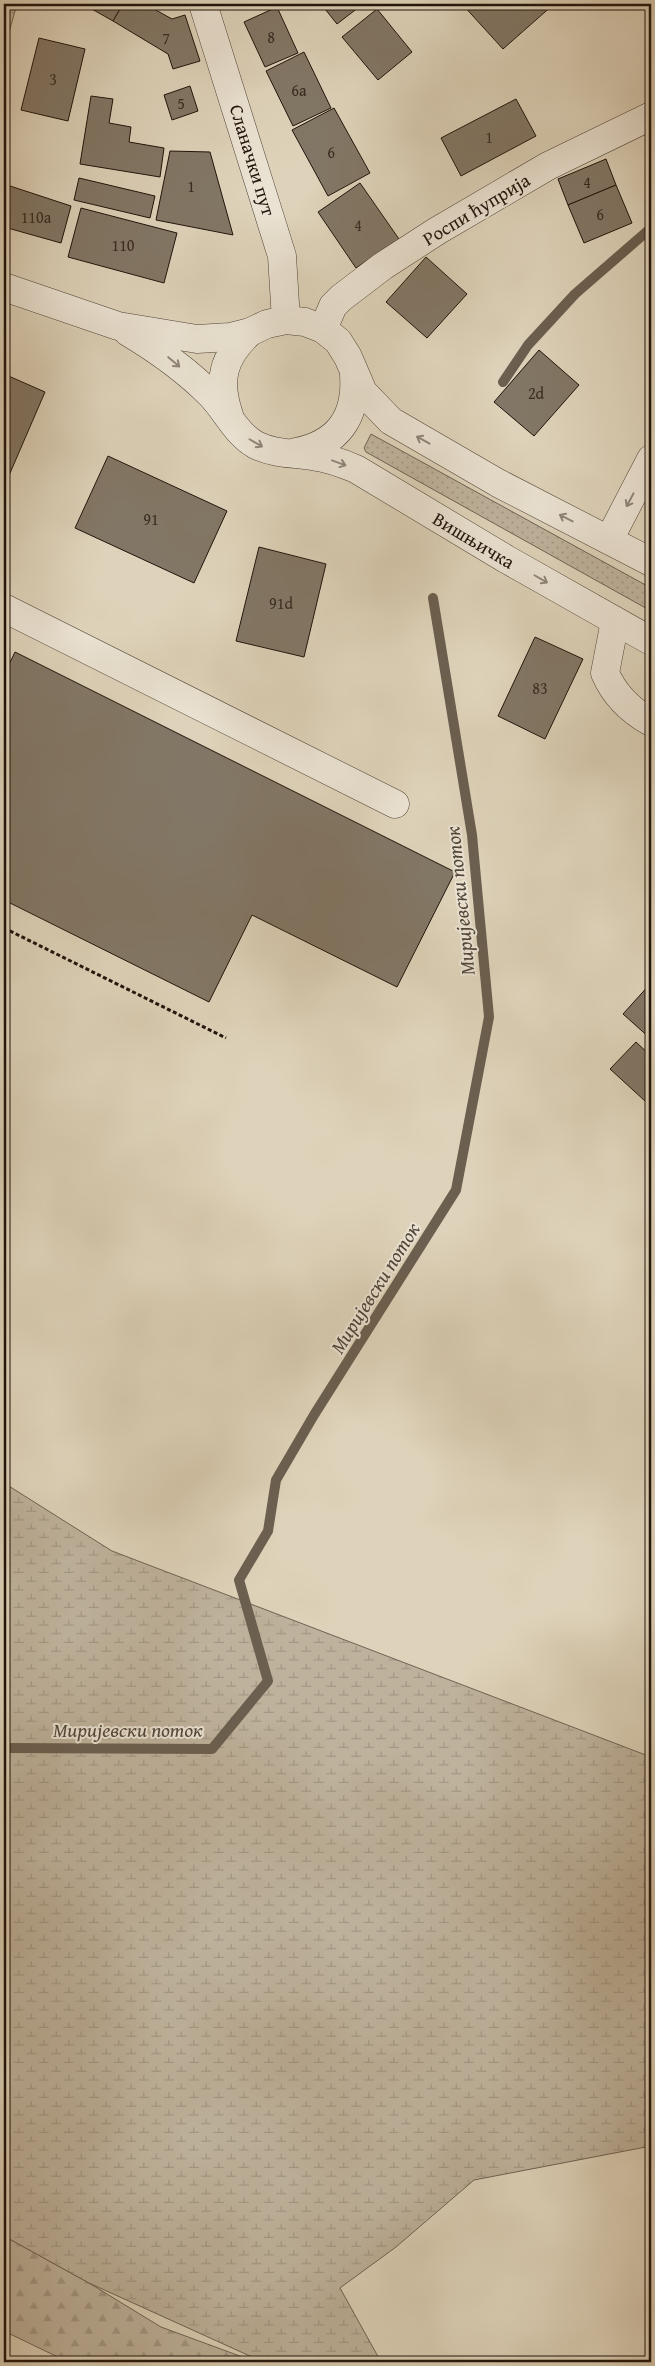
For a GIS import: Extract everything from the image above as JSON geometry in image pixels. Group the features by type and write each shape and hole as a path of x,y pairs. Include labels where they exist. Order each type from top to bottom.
{"street":[{"name":"Сланачки пут","path":"210,6 282,256 286,320"},
{"name":"Роспи ћуприја","path":"323,329 333,306 341,298 414,246 548,166 651,116"},
{"name":"Вишњичка","path":"4,287 118,326 197,339 230,337 250,332 267,324 286,320 305,322 323,329 338,341 348,357 354,375 368,399 390,421 498,483 651,562"},
{"name":"Вишњичка","path":"118,326 164,354 211,395 230,416 240,432 255,444 273,451 337,461 356,470 483,546 651,641"},
{"name":"Вишњичка","path":"230,416 223,398 222,380 227,361 237,345 250,332"},
{"name":"Вишњичка","path":"292,453 310,450 327,441 341,428 351,412 355,394 354,375"},
{"path":"609,540 651,458"},
{"path":"4,608 395,804"},
{"path":"615,621 605,672 617,694 641,716 651,722"}],"path":[{"path":"4,928 226,1038"}],"green space":[{"path":"4,4 17,4 4,50"},
{"path":"371,434 651,588 651,611 366,452 364,448"},
{"path":"4,1483 112,1551 651,1757 651,2146 474,2180 396,2247 340,2288 381,2362 263,2362 89,2283 4,2236"},
{"path":"4,2236 89,2283 161,2327 256,2362 68,2362 4,2331"}],"building":[{"path":"83,4 123,4 113,21"},
{"path":"123,4 145,4 172,19 185,15 200,61 173,69 168,54 113,21"},
{"path":"321,4 363,4 337,24"},
{"path":"462,4 554,4 503,49"},
{"path":"277,7 298,53 265,67 244,22"},
{"path":"377,9 412,52 378,80 342,37"},
{"path":"39,38 85,49 68,121 21,110"},
{"path":"304,52 331,108 293,126 266,71"},
{"path":"190,86 198,111 172,120 164,95"},
{"path":"91,96 113,99 109,123 131,127 129,142 164,148 160,177 80,164"},
{"path":"516,99 536,136 461,176 441,138"},
{"path":"334,108 370,173 328,196 292,130"},
{"path":"170,151 210,152 233,235 156,220"},
{"path":"606,159 616,185 568,205 558,179"},
{"path":"79,178 155,196 150,218 74,200"},
{"path":"360,183 399,239 356,268 318,212"},
{"path":"4,184 71,206 61,243 4,227"},
{"path":"616,185 632,223 584,243 568,205"},
{"path":"81,208 177,233 164,283 68,257"},
{"path":"426,257 467,294 427,338 386,302"},
{"path":"539,350 579,385 534,436 494,402"},
{"path":"4,374 45,392 4,487"},
{"path":"108,456 227,511 194,583 75,528"},
{"path":"259,547 326,564 304,657 236,641"},
{"path":"535,637 583,659 545,739 498,716"},
{"path":"15,652 455,872 397,987 252,915 209,1002 4,900 4,675"},
{"path":"651,983 651,1039 623,1014"},
{"path":"636,1042 651,1056 651,1094 645,1101 610,1069"}],"waterway":[{"name":"Миријевски поток","path":"503,382 528,345 575,294 651,228"},
{"name":"Миријевски поток","path":"4,1748 212,1749 268,1681 239,1580 268,1531 276,1480 314,1415 456,1190 489,1017 472,835 433,598"}]}
